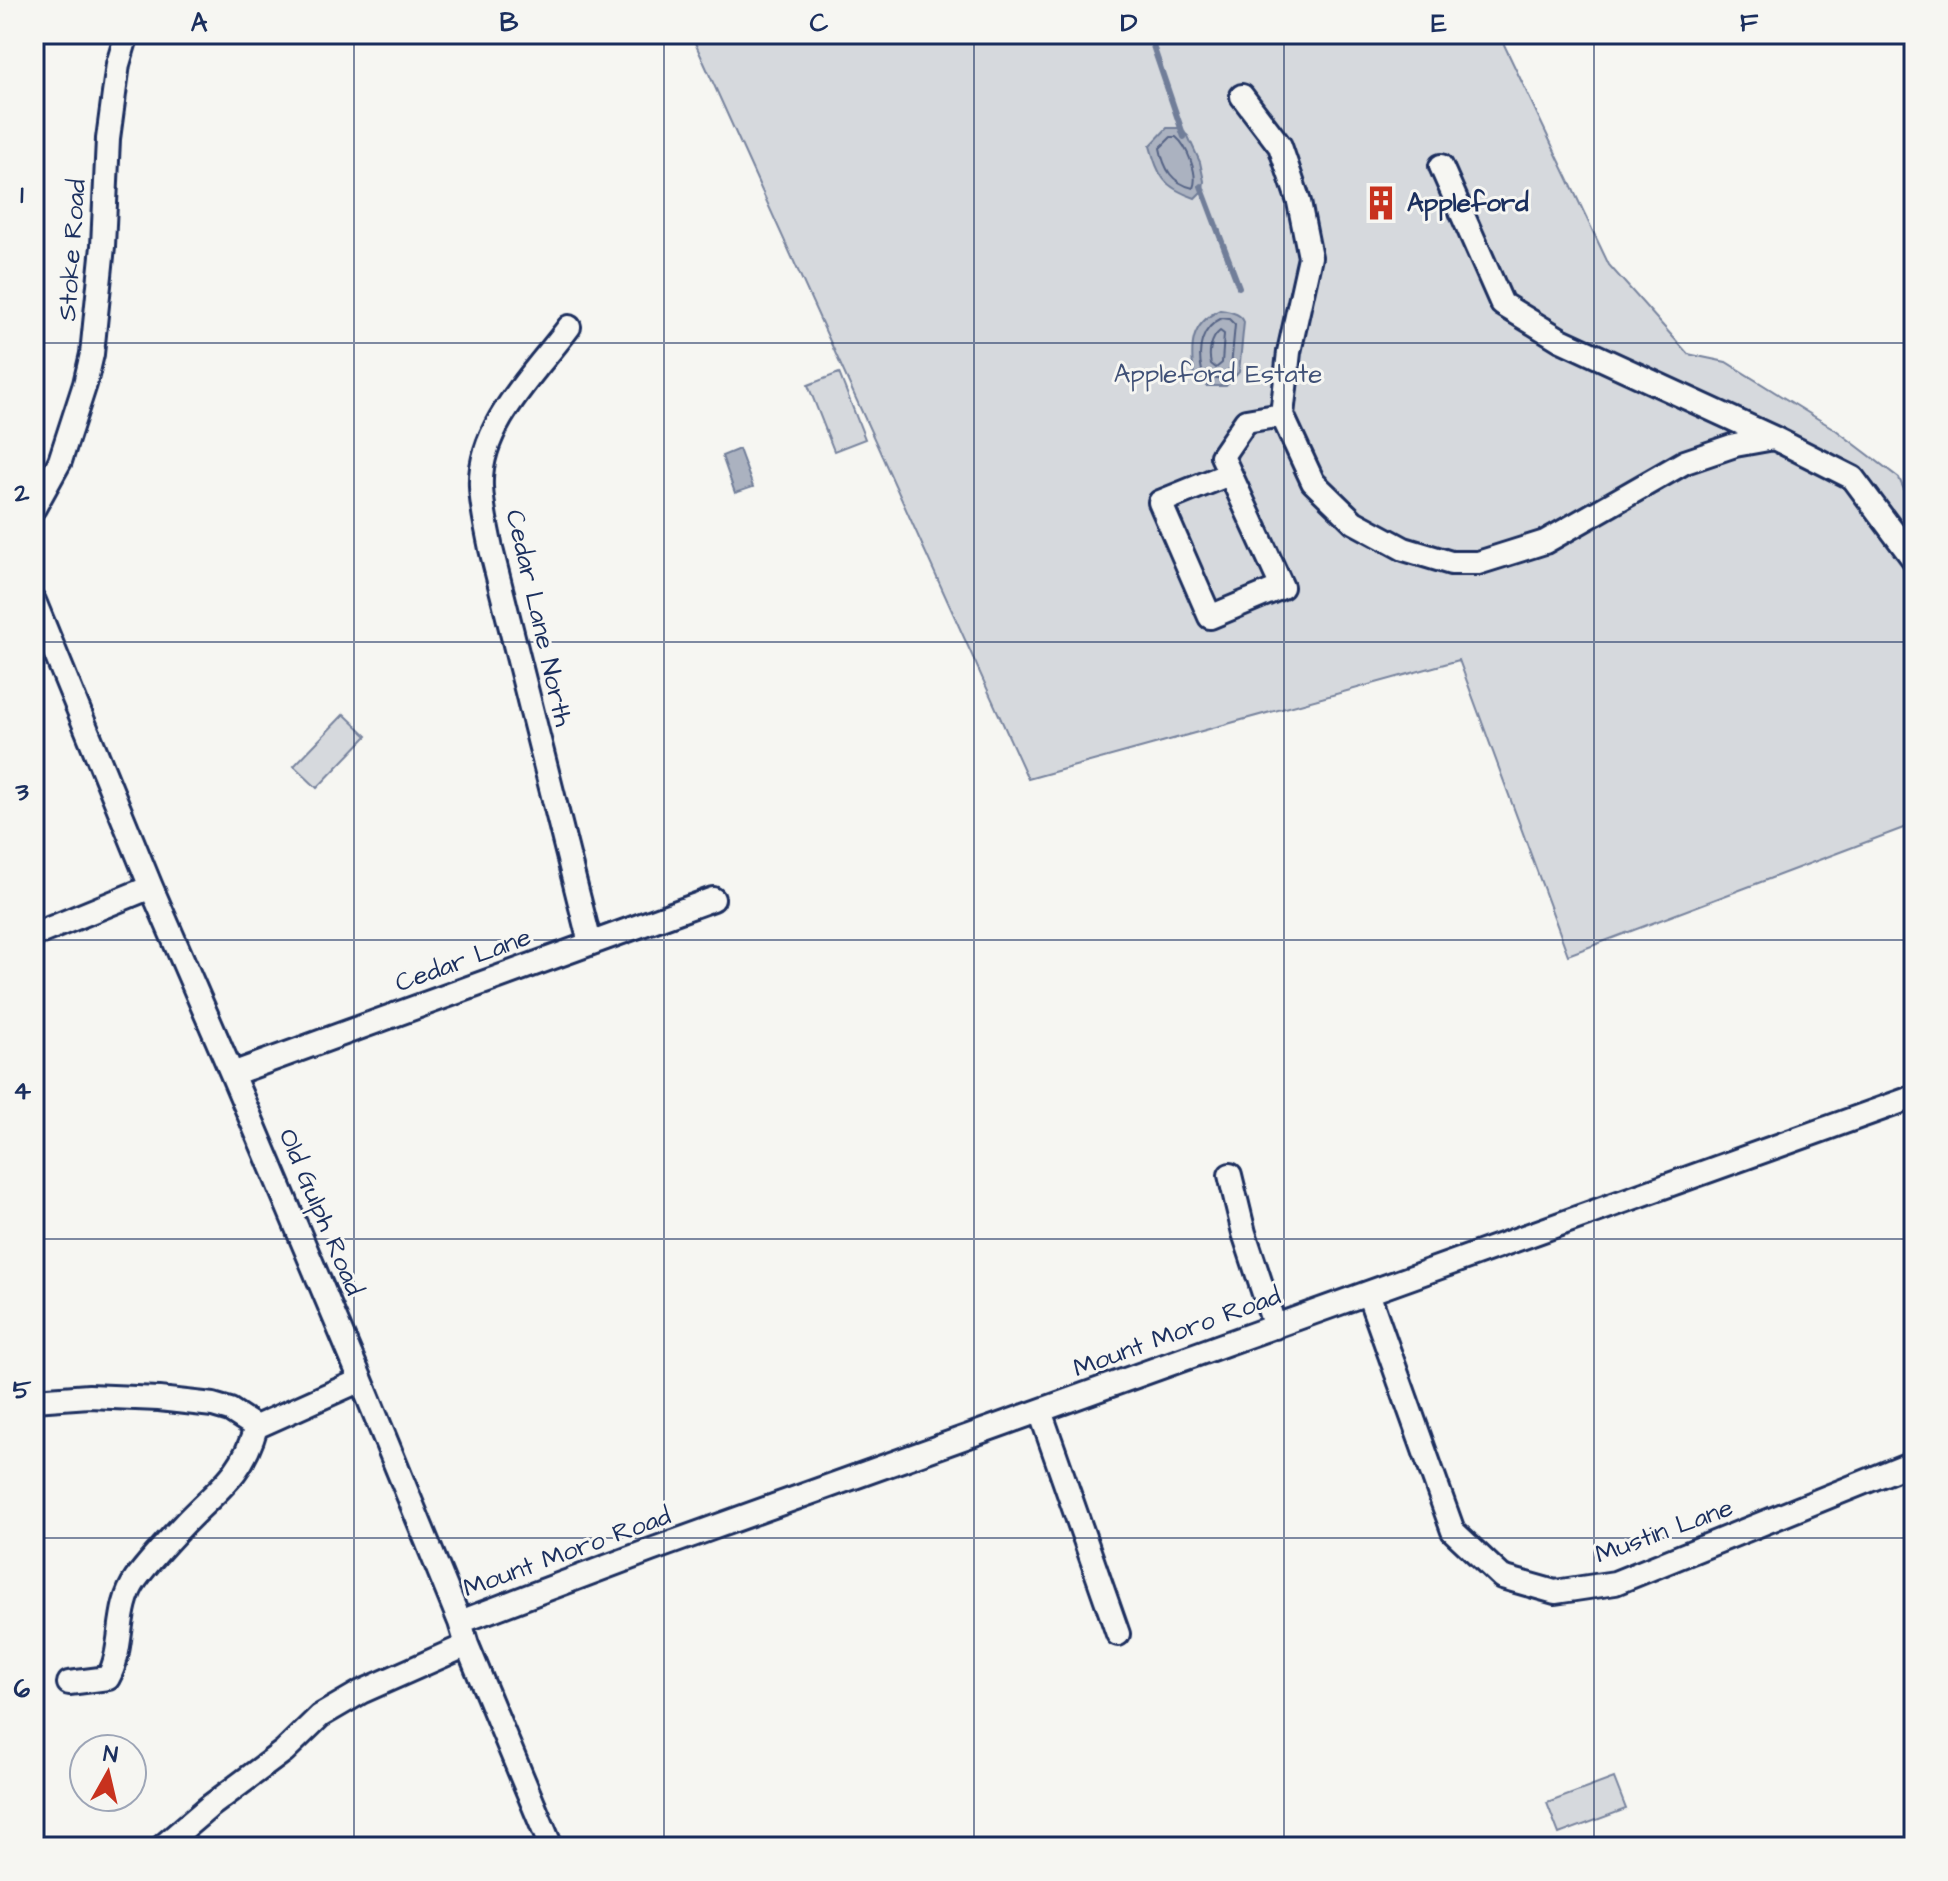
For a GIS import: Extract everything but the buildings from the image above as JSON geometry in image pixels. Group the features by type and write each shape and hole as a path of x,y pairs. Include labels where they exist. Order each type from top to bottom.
{"street":[{"name":"Stoke Road","path":"34,508 60,461 92,354 103,246 108,139 118,64 127,34"},
{"path":"1242,96 1280,146 1299,202 1310,257 1289,352 1282,415 1313,482 1354,522 1404,549 1451,563 1478,563 1545,542 1685,462 1735,445 1774,438"},
{"path":"1441,166 1502,304 1561,340 1774,438 1853,478 1914,560"},
{"name":"Cedar Lane North","path":"569,327 514,396 493,433 483,463 481,487 491,549 590,943"},
{"path":"1229,474 1160,502 1210,617 1282,587 1222,456 1246,421 1282,415"},
{"name":"Old Gulph Road","path":"34,601 151,887 361,1380 551,1847"},
{"path":"34,935 151,887"},
{"name":"Cedar Lane","path":"232,1074 713,899"},
{"name":"Mount Moro Road","path":"460,1622 651,1550 1914,1097"},
{"path":"1230,1175 1244,1233 1275,1327"},
{"name":"Mustin Lane","path":"1368,1293 1453,1531 1502,1577 1555,1592 1615,1583 1914,1462"},
{"path":"69,1683 108,1678 114,1668 124,1604 134,1581 184,1524 232,1477 250,1447 256,1427 361,1380"},
{"path":"34,1400 89,1396 213,1405 230,1410 256,1427"},
{"path":"1040,1411 1118,1634"},
{"path":"162,1847 284,1751 320,1716 361,1692 467,1645"}],"green space":[{"name":"Appleford Estate","path":"691,34 1499,34 1609,265 1688,354 1726,362 1836,430 1899,478 1914,513 1914,824 1568,955 1459,660 1028,779"},
{"path":"839,373 865,439 834,451 808,385"},
{"path":"344,714 367,736 317,788 294,766"},
{"path":"1614,1778 1626,1809 1559,1834 1547,1803"}],"water":[{"path":"1167,128 1179,128 1188,136 1200,162 1203,190 1195,198 1169,185 1156,166 1150,146"},
{"path":"1220,310 1237,315 1244,322 1239,372 1226,386 1207,386 1194,376 1194,337 1203,322"},
{"path":"739,449 753,487 735,493 722,456"}],"waterway":[{"path":"1149,34 1184,137"},
{"path":"1201,186 1239,287"}],"place":[{"name":"Appleford","path":"1381,203"}]}
